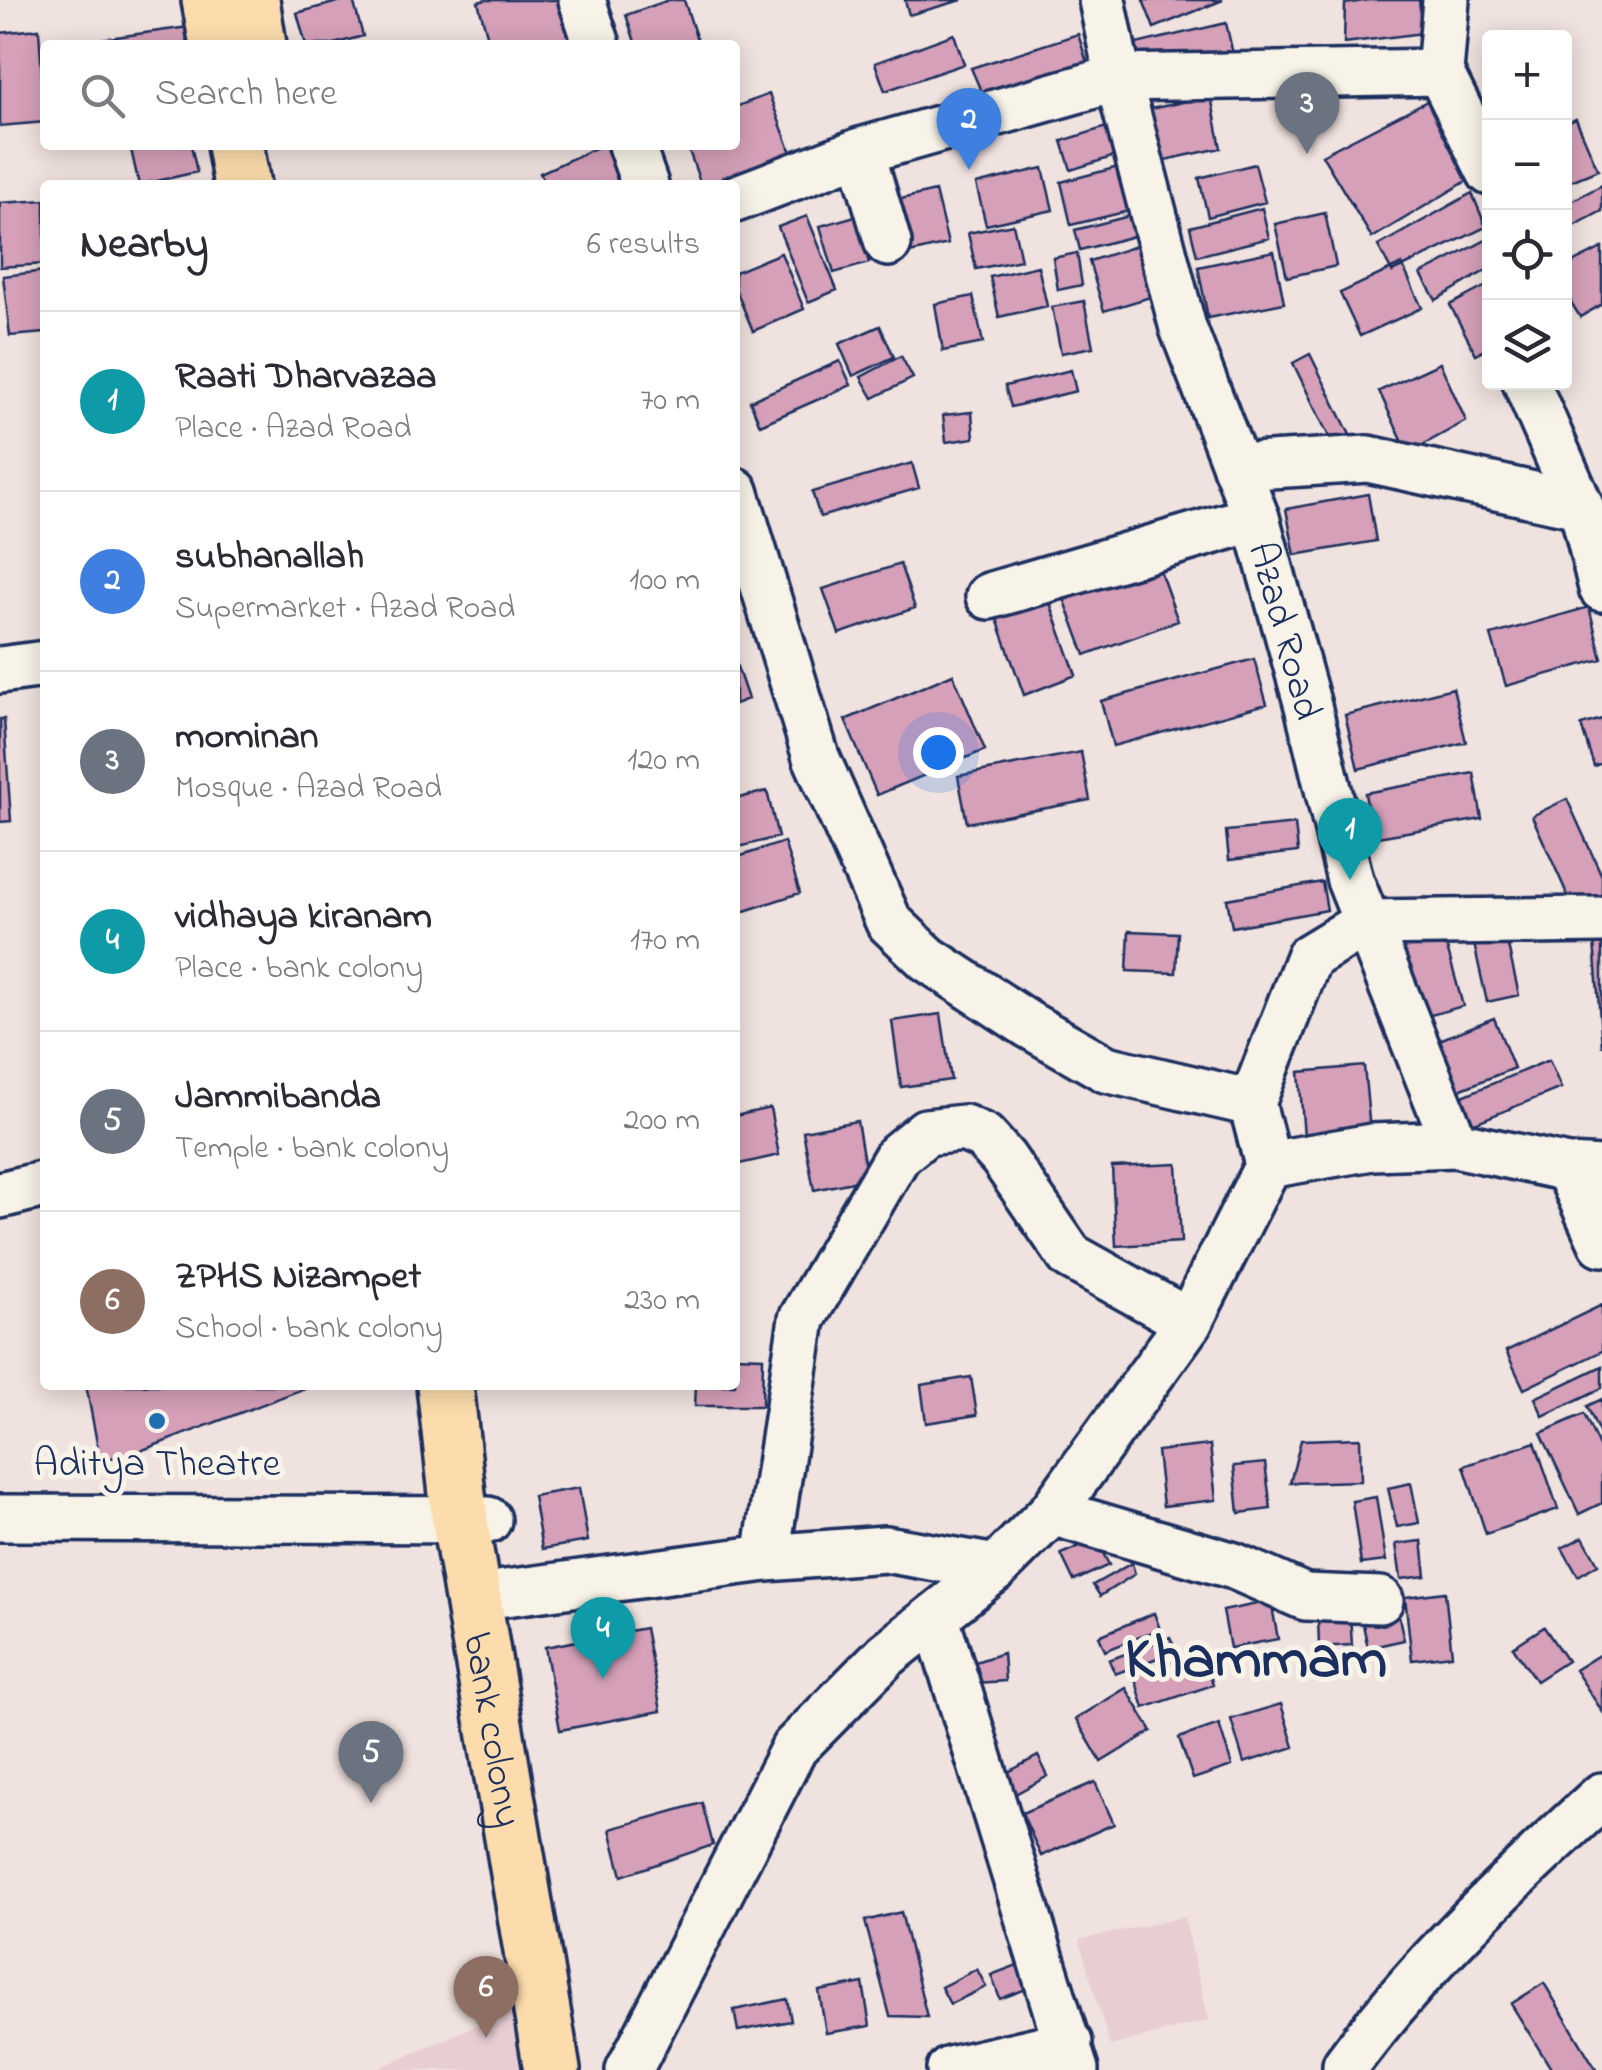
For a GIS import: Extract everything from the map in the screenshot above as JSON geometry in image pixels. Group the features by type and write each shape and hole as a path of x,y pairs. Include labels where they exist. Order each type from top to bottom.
{"main road":[{"path":"210,0 217,40"},
{"path":"251,0 257,40"},
{"path":"236,150 241,180"},
{"path":"270,150 274,180"},
{"name":"bank colony","path":"446,1390 474,1521 552,2070"},
{"path":"469,1390 474,1521 498,1594 571,2070"}],"street":[{"path":"582,0 595,40"},
{"name":"Azad Road","path":"1102,0 1118,78 1183,328 1256,518 1308,706 1350,880 1455,1144"},
{"path":"1446,0 1440,72 1482,156"},
{"path":"740,197 861,151 1118,78 1440,72"},
{"path":"633,150 643,180"},
{"path":"861,151 888,243"},
{"path":"1530,390 1588,512 1602,588"},
{"path":"1236,468 1368,459 1588,512"},
{"path":"740,507 816,757 889,922 928,959 1106,1069 1252,1103"},
{"path":"990,596 1256,518"},
{"path":"0,670 40,665"},
{"path":"629,2070 794,1748 886,1655 996,1568 1052,1512 1189,1322 1268,1166 1252,1103 1309,958 1365,923 1602,920"},
{"path":"766,1558 802,1319 898,1155 926,1132 964,1128 984,1138 1003,1158 1070,1256 1189,1322"},
{"path":"1268,1166 1372,1147 1455,1144 1585,1169 1602,1243"},
{"path":"0,1195 40,1185"},
{"path":"1052,1512 1234,1566 1305,1598 1380,1600"},
{"path":"0,1518 474,1521"},
{"path":"498,1594 766,1558 885,1550 996,1568"},
{"path":"936,1618 1072,2056 950,2070"},
{"path":"1346,2070 1346,2064 1386,2010 1537,1856 1602,1796"}],"shaded area":[{"path":"1184,1917 1209,2020 1110,2046 1079,1940"},
{"path":"519,2006 530,2070 375,2070"}],"building":[{"path":"353,0 363,36 305,40 297,13"},
{"path":"564,0 575,40 489,40 478,2"},
{"path":"669,0 684,0 697,40 634,40 626,15"},
{"path":"905,0 962,0 909,15"},
{"path":"1143,0 1223,0 1154,28"},
{"path":"1419,0 1423,33 1344,43 1345,4"},
{"path":"1226,23 1235,63 1134,67 1123,47"},
{"path":"189,27 190,40 94,40"},
{"path":"39,29 40,122 0,126 0,33"},
{"path":"954,34 964,64 885,91 875,63"},
{"path":"1078,34 1090,72 987,105 971,68"},
{"path":"769,94 792,155 724,180 699,180 689,150 740,150 740,105"},
{"path":"1211,96 1221,148 1151,163 1141,111"},
{"path":"1437,96 1470,179 1372,238 1322,155"},
{"path":"1576,119 1598,170 1572,181 1572,121"},
{"path":"1119,123 1128,152 1071,170 1062,141"},
{"path":"131,150 192,150 197,172 161,180 138,180"},
{"path":"591,150 621,150 634,180 544,180 540,173"},
{"path":"1255,164 1265,202 1208,217 1199,178"},
{"path":"1126,165 1137,209 1071,225 1061,182"},
{"path":"1043,168 1053,210 986,225 976,184"},
{"path":"1602,185 1602,211 1572,227 1572,201"},
{"path":"935,191 948,244 901,255 888,202"},
{"path":"1472,193 1482,217 1482,229 1392,272 1378,246"},
{"path":"40,200 40,264 0,267 0,203"},
{"path":"1262,208 1269,238 1197,256 1190,227"},
{"path":"1325,213 1336,266 1287,277 1275,224"},
{"path":"1137,214 1142,234 1080,250 1075,230"},
{"path":"807,216 837,290 808,302 778,227"},
{"path":"855,216 869,263 834,273 820,226"},
{"path":"1013,224 1021,260 976,269 968,233"},
{"path":"1482,242 1482,273 1436,300 1421,274"},
{"path":"1139,245 1154,296 1104,311 1089,261"},
{"path":"1602,248 1602,304 1580,317 1572,304 1572,263"},
{"path":"1274,251 1284,303 1208,318 1198,267"},
{"path":"781,253 804,309 753,331 740,300 740,270"},
{"path":"1077,253 1082,285 1058,290 1053,258"},
{"path":"1402,264 1422,308 1360,336 1340,293"},
{"path":"1038,266 1047,306 999,317 990,277"},
{"path":"40,272 40,333 10,336 3,276"},
{"path":"1482,288 1482,351 1476,354 1450,305"},
{"path":"973,296 983,343 943,351 935,304"},
{"path":"1084,301 1093,347 1061,353 1052,307"},
{"path":"880,326 894,357 853,376 839,344"},
{"path":"1310,354 1355,445 1337,453 1293,363"},
{"path":"901,356 913,378 873,398 861,377"},
{"path":"840,361 851,385 760,425 750,401"},
{"path":"1440,363 1466,421 1408,453 1379,391"},
{"path":"1071,370 1076,391 1011,407 1005,386"},
{"path":"972,412 974,438 946,442 943,415"},
{"path":"912,463 919,488 820,517 812,492"},
{"path":"1368,494 1376,541 1295,555 1286,509"},
{"path":"1155,557 1178,621 1085,655 1062,593"},
{"path":"900,564 915,608 839,634 823,589"},
{"path":"1049,600 1076,675 1024,695 997,619"},
{"path":"1589,607 1602,659 1506,686 1491,635"},
{"path":"1254,659 1267,704 1113,746 1101,701"},
{"path":"953,674 985,750 877,795 845,720"},
{"path":"740,676 748,699 740,702"},
{"path":"1453,688 1466,742 1358,769 1345,715"},
{"path":"0,719 4,719 11,821 0,822"},
{"path":"1602,719 1602,763 1594,766 1581,725"},
{"path":"1081,752 1090,800 967,823 958,776"},
{"path":"1474,773 1482,819 1372,838 1365,793"},
{"path":"767,791 778,837 740,847 740,798"},
{"path":"1567,799 1602,876 1602,894 1573,907 1532,816"},
{"path":"1295,824 1298,852 1229,860 1226,831"},
{"path":"784,842 800,893 740,912 740,856"},
{"path":"1322,882 1327,910 1232,927 1227,899"},
{"path":"1129,931 1178,933 1176,973 1127,971"},
{"path":"1443,933 1463,1006 1417,1019 1397,946"},
{"path":"1506,937 1519,995 1487,1002 1474,944"},
{"path":"1602,940 1602,1047 1594,941"},
{"path":"941,1014 951,1080 901,1087 892,1021"},
{"path":"1494,1018 1514,1068 1447,1095 1427,1045"},
{"path":"1549,1060 1561,1088 1470,1125 1458,1098"},
{"path":"1364,1066 1370,1131 1304,1137 1299,1072"},
{"path":"770,1108 779,1155 740,1164 740,1115"},
{"path":"857,1121 867,1179 814,1190 803,1131"},
{"path":"1177,1164 1181,1242 1116,1246 1112,1167"},
{"path":"1602,1305 1602,1351 1524,1389 1506,1351"},
{"path":"740,1356 763,1357 762,1406 695,1406 696,1390 740,1390"},
{"path":"1602,1366 1602,1388 1543,1416 1535,1398"},
{"path":"971,1377 977,1415 926,1423 921,1385"},
{"name":"Aditya Theatre","path":"87,1390 300,1390 127,1456 100,1459"},
{"path":"1602,1399 1602,1439 1587,1406"},
{"path":"1584,1414 1602,1453 1602,1503 1579,1514 1541,1433"},
{"path":"1360,1438 1361,1481 1290,1483 1301,1440"},
{"path":"1535,1442 1558,1509 1486,1534 1464,1466"},
{"path":"1210,1445 1216,1500 1163,1506 1157,1451"},
{"path":"1265,1463 1271,1509 1239,1513 1234,1466"},
{"path":"1411,1483 1419,1523 1397,1527 1388,1488"},
{"path":"579,1488 588,1541 542,1549 533,1496"},
{"path":"1376,1497 1386,1561 1361,1564 1352,1501"},
{"path":"1583,1537 1598,1564 1578,1576 1562,1548"},
{"path":"1096,1539 1109,1565 1074,1581 1061,1554"},
{"path":"1422,1541 1426,1576 1401,1579 1396,1544"},
{"path":"1132,1563 1135,1574 1100,1596 1093,1585"},
{"path":"1445,1592 1452,1655 1412,1660 1405,1597"},
{"path":"1271,1601 1278,1639 1230,1648 1223,1611"},
{"path":"1397,1608 1404,1640 1368,1648 1361,1615"},
{"path":"1154,1613 1160,1629 1105,1651 1099,1636"},
{"path":"1350,1614 1352,1645 1319,1647 1318,1616"},
{"path":"1544,1627 1567,1661 1536,1681 1513,1647"},
{"path":"645,1628 661,1711 560,1730 545,1647"},
{"path":"1170,1637 1176,1651 1115,1674 1109,1660"},
{"path":"1203,1652 1213,1685 1144,1708 1134,1675"},
{"path":"1003,1653 1005,1681 975,1683 969,1664"},
{"path":"1602,1653 1602,1711 1575,1670"},
{"path":"1126,1688 1152,1731 1101,1762 1076,1719"},
{"path":"1281,1704 1294,1747 1244,1763 1231,1719"},
{"path":"1219,1724 1232,1766 1193,1779 1179,1738"},
{"path":"1038,1756 1048,1776 1008,1798 997,1778"},
{"path":"1095,1782 1114,1824 1041,1856 1022,1813"},
{"path":"702,1803 713,1845 622,1876 610,1829"},
{"path":"901,1912 927,2017 890,2016 865,1921"},
{"path":"1025,1962 1034,1986 1000,1999 991,1975"},
{"path":"977,1969 986,1987 950,2004 941,1987"},
{"path":"863,1983 870,2026 826,2033 819,1991"},
{"path":"1544,1983 1596,2069 1552,2070 1511,2004"},
{"path":"787,1999 791,2021 738,2031 734,2010"}],"place":[{"name":"mominan","path":"1307,154"},
{"name":"subhanallah","path":"969,170"},
{"name":"Raati Dharvazaa","path":"1350,880"},
{"name":"Aditya Theatre","path":"157,1421"},
{"name":"vidhaya kiranam","path":"603,1679"},
{"name":"Jammibanda","path":"371,1803"},
{"name":"ZPHS Nizampet","path":"486,2038"}],"district":[{"name":"Khammam","path":"1256,1655"}]}
